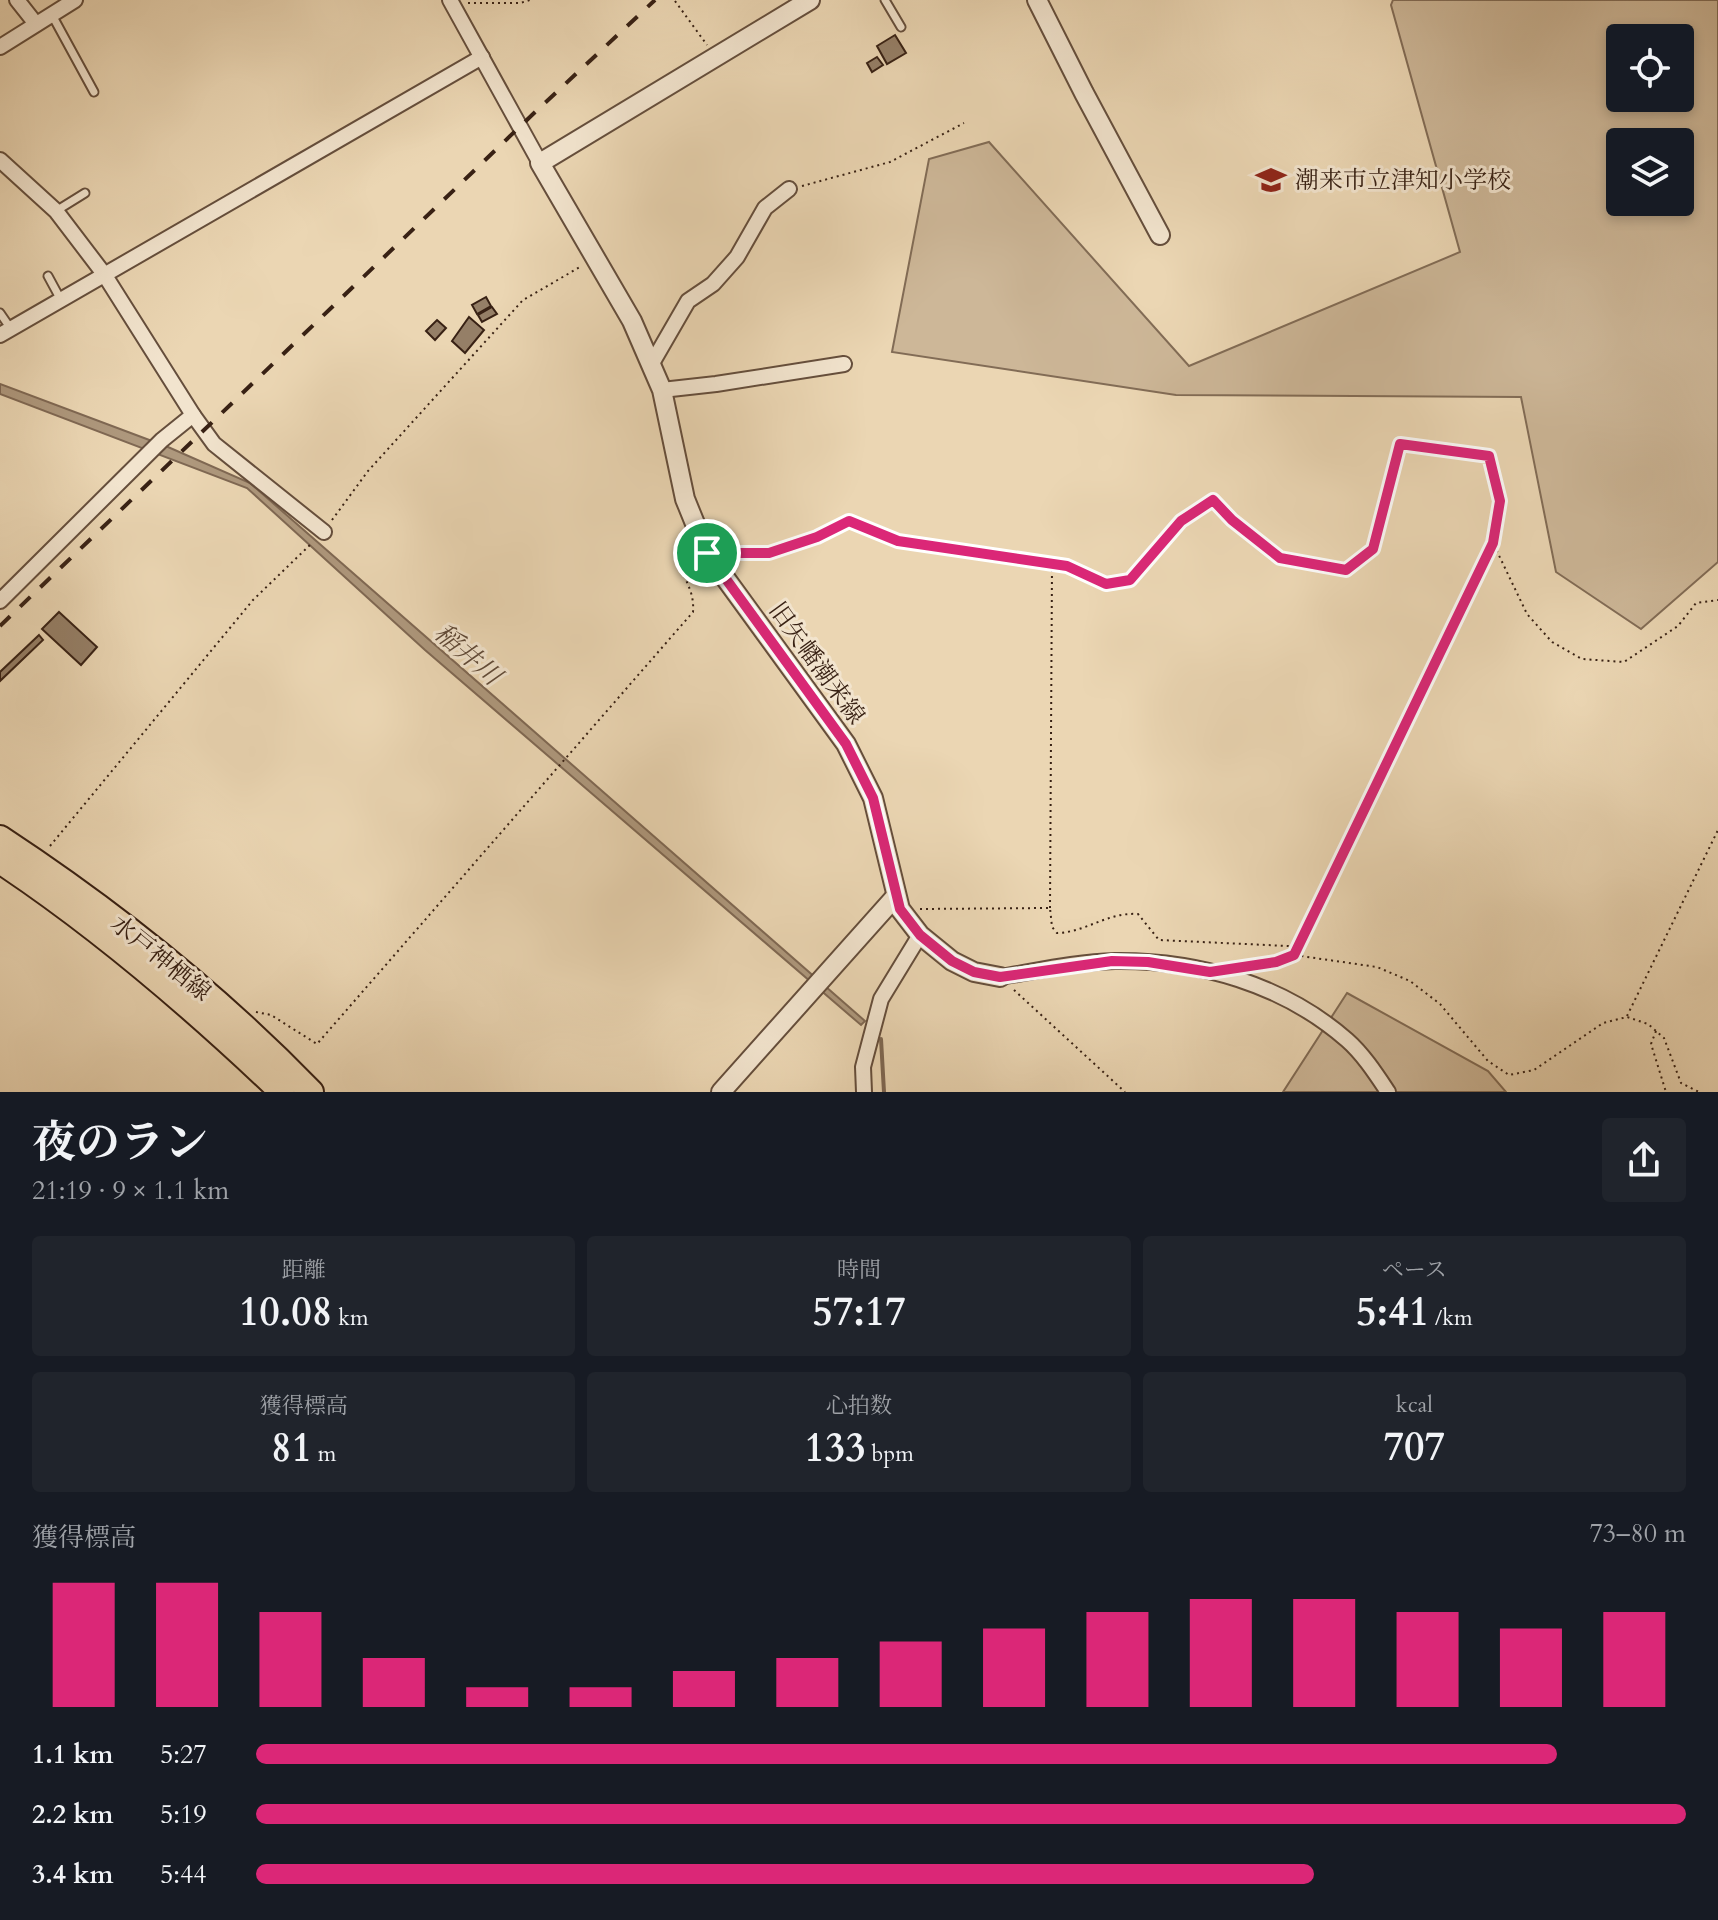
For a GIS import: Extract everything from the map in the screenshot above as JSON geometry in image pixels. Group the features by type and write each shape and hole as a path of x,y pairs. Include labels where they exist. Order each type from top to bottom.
{"main road":[{"name":"水戸神栖線","path":"0,838 150,947 238,1022 311,1092"},
{"name":"水戸神栖線","path":"0,861 176,995 282,1092"}],"street":[{"path":"17,0 36,24"},
{"path":"0,47 75,0"},
{"path":"540,163 810,0"},
{"path":"1037,0 1160,235"},
{"name":"旧矢幡潮来線","path":"452,2 540,163 632,321 662,390 685,499 704,545 846,744 873,798 898,902 920,935 952,961 974,972 1000,977 1112,961 1148,962 1210,972 1263,986 1306,1010 1347,1040 1388,1092"},
{"path":"6,332 482,57"},
{"path":"0,160 56,211 104,274 214,444 321,535"},
{"path":"651,365 688,301 713,284 744,247 765,208 789,189"},
{"path":"662,390 844,364"},
{"path":"0,601 162,440 193,415"},
{"path":"721,1092 818,984 898,902"},
{"path":"864,1092 863,1067 881,999 920,935"}],"lane":[{"path":"885,0 901,27"},
{"path":"52,15 94,92"},
{"path":"56,211 85,193"},
{"path":"48,276 61,300"},
{"path":"0,313 6,332"}],"path":[{"path":"452,2 520,3 530,0"},
{"path":"675,1 715,57"},
{"path":"789,189 890,162 964,123"},
{"path":"37,862 253,600 321,535 368,471 523,300 595,259"},
{"path":"238,1022 248,1011 271,1015 317,1044 693,612 694,594 678,566 677,552 704,545 769,553 817,537 849,521 898,541 1067,566 1106,584 1130,580 1181,521 1213,500 1232,520 1280,558 1346,570 1373,549 1400,444 1489,456 1500,501 1493,543 1294,955"},
{"path":"1493,543 1527,614 1552,642 1582,659 1624,662 1678,626 1696,603 1718,600"},
{"path":"1052,565 1052,927 1057,933 1074,933 1120,913 1138,914 1159,940 1288,946 1297,951"},
{"path":"1627,1017 1718,830"},
{"path":"898,902 1050,908"},
{"path":"1238,967 1276,962 1294,955 1377,967 1410,981 1440,1004 1488,1061 1509,1075 1534,1070 1603,1023 1627,1017 1657,1030 1664,1038 1681,1083 1699,1092"},
{"path":"1000,977 1125,1092"},
{"path":"1657,1030 1651,1044 1666,1092"}],"shaded area":[{"path":"1393,0 1718,0 1718,562 1641,629 1556,572 1521,397 1176,395 892,352 929,159 989,142 1189,366 1460,252 1391,5"},
{"path":"0,384 168,447 250,483 865,1021 861,1025 425,650 247,488 0,394"},
{"path":"1347,993 1488,1071 1506,1092 1283,1092"}],"building":[{"path":"895,35 906,53 887,64 877,46"},
{"path":"877,57 883,65 872,72 867,63"},
{"path":"486,297 491,306 477,314 472,305"},
{"path":"492,307 497,314 482,322 478,315"},
{"path":"469,317 484,330 465,353 452,341"},
{"path":"437,320 446,328 435,340 426,331"},
{"path":"59,612 97,647 81,665 42,629"},
{"path":"39,635 43,640 0,681 0,672"}],"waterway":[{"name":"稲井川","path":"881,1039 884,1092"}],"railway":[{"path":"0,626 655,0"}],"place":[{"name":"潮来市立津知小学校","path":"1271,180"}],"route":[{"path":"1400,444 1489,456 1500,501 1493,543 1294,955 1276,962 1210,972 1148,962 1112,961 1000,977 974,972 952,961 920,935 900,909 873,798 846,744 707,553 769,553 817,537 849,521 898,541 1067,566 1106,584 1130,580 1181,521 1213,500 1232,520 1280,558 1346,570 1373,549 1400,444"}]}
